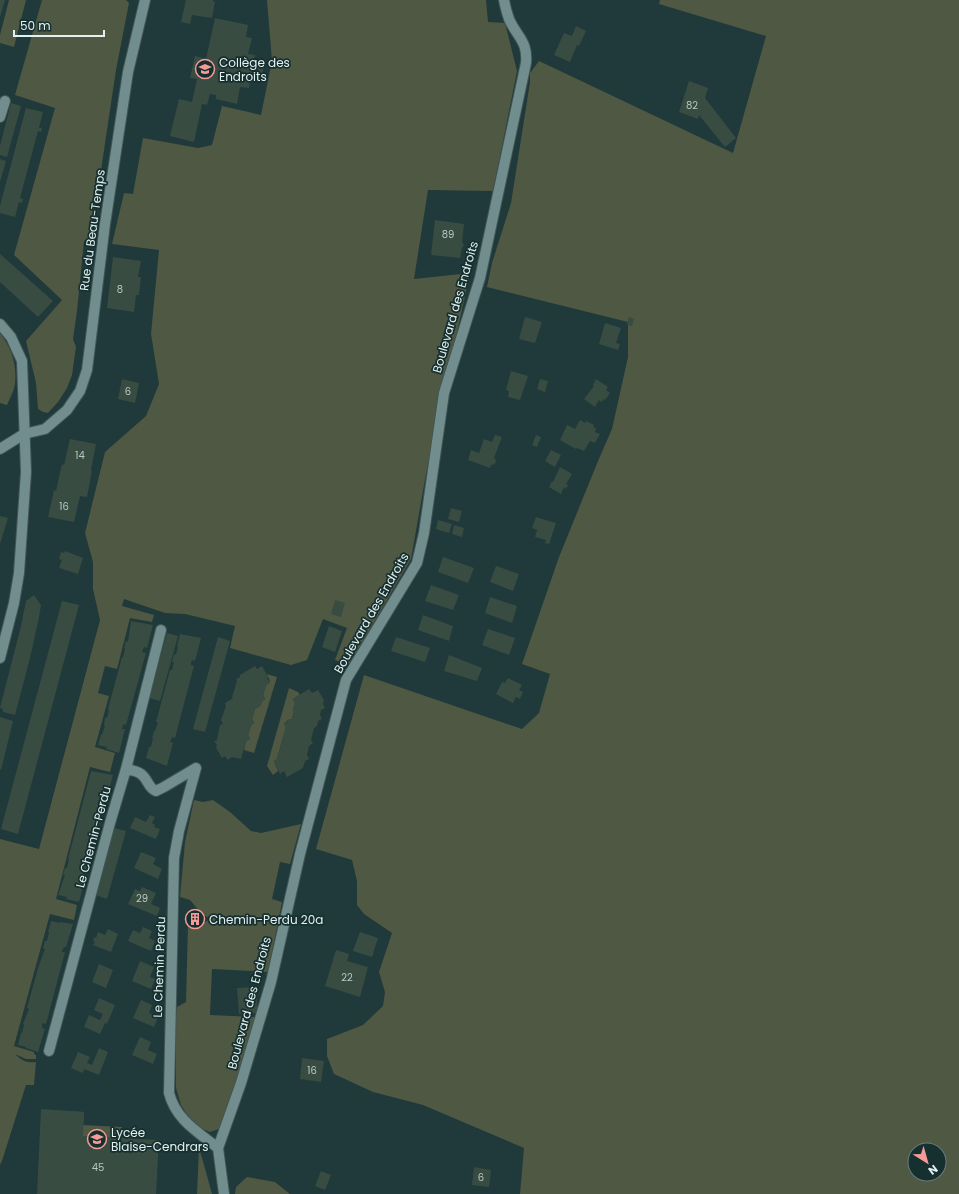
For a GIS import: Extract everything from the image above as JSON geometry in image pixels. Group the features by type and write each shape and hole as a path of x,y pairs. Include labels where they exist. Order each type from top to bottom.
{"street":[{"name":"Rue du Beau-Temps","path":"0,449 24,434 45,429 67,410 80,390 87,370 118,134 128,72 145,0"},
{"name":"Boulevard des Endroits","path":"218,1148 241,1083 271,982 300,854 346,680 417,564 424,533 444,393 480,278 526,63 527,51 510,20 504,0"},
{"path":"0,117 5,101"},
{"path":"0,324 12,337 22,361 26,472 19,573 14,603 0,658"},
{"name":"Le Chemin-Perdu","path":"50,1050 110,823 126,769 161,630"},
{"name":"Le Chemin Perdu","path":"126,769 140,773 144,776 150,787 156,790 164,788 196,768 179,831 174,858 168,1094 176,1111 190,1126 218,1148"},
{"path":"218,1148 224,1194"}],"green space":[{"path":"9,0 26,0 14,47 0,43 0,35"},
{"path":"42,0 126,0 129,3 116,70 91,237 84,241 73,339 76,347 72,375 67,388 58,402 48,413 38,409 36,383 26,341 62,300 14,255 55,108 15,95"},
{"path":"267,0 486,0 488,22 505,23 517,71 493,191 428,190 414,279 470,273 426,474 411,559 349,665 335,660 347,628 323,619 307,660 291,665 230,648 235,626 185,614 165,613 124,599 122,606 154,615 152,622 130,618 117,669 105,666 98,693 109,696 95,747 115,753 110,772 90,767 56,899 77,905 74,920 50,914 14,1046 34,1052 36,1055 36,1059 26,1059 15,1054 25,1061 36,1062 34,1085 26,1085 0,1165 0,839 39,849 100,620 93,589 93,562 85,533 105,452 146,416 159,384 151,334 159,250 112,244 124,193 133,194 143,138 198,148 212,145 222,106 261,115 272,61"},
{"path":"660,0 959,0 959,1194 520,1194 524,1148 423,1105 373,1092 334,1074 327,1056 327,1039 363,1025 383,1006 385,992 379,972 392,933 364,914 357,905 357,881 352,860 316,849 364,675 522,729 539,713 550,674 522,664 559,557 612,429 628,357 628,322 487,287 492,263 511,203 530,82 530,73 539,61 733,153 766,36 659,4"},
{"path":"0,333 11,351 15,370 14,387 7,405 0,403"},
{"path":"267,674 277,677 254,753 244,750 246,741 250,739 248,735 251,725 254,723 252,719 255,709 260,706 262,701 265,699 263,695 266,685 270,682"},
{"path":"289,688 298,692 300,695 293,699 295,703 292,719 288,720 284,724 286,727 277,759 274,761 278,771 273,775 267,766"},
{"path":"194,800 203,802 213,800 230,812 251,831 261,833 301,824 290,864 280,862 272,899 282,902 268,972 212,969 210,1015 257,1017 229,1106 219,1129 210,1132 200,1128 191,1121 181,1105 176,1088 176,1014 177,1007 186,1002 188,924 195,928 210,919 200,912 190,900 180,897 185,842"},
{"path":"47,1110 84,1112 83,1125 122,1127 122,1139 44,1194"},
{"path":"199,1147 212,1194 197,1194"},
{"path":"247,1177 275,1182 290,1194 235,1194 236,1187"}],"building":[{"path":"0,0 5,0 0,17"},
{"path":"186,0 213,0 215,2 212,18 192,15 190,24 181,22"},
{"path":"215,18 248,25 246,37 252,38 248,54 255,55 253,63 264,66 261,79 251,77 249,88 240,87 237,104 216,99 216,95 210,94 207,105 202,104 194,142 170,136 179,99 192,102 197,79 190,78 195,56 206,59"},
{"path":"576,26 586,31 579,46 577,45 570,62 554,55 564,33 572,36"},
{"path":"689,81 708,88 705,98 736,138 725,147 699,115 698,119 679,112"},
{"path":"11,103 21,106 7,157 0,155 0,146"},
{"path":"26,108 43,112 39,128 42,128 41,132 38,131 20,198 23,199 22,203 19,202 15,217 0,213 0,206"},
{"path":"0,159 6,161 0,182"},
{"path":"435,220 464,224 462,243 464,244 460,258 431,255"},
{"path":"0,254 53,301 38,317 0,282"},
{"path":"113,257 141,261 138,277 141,277 139,295 136,295 134,312 107,308"},
{"path":"525,317 542,322 535,343 519,339"},
{"path":"629,317 634,319 632,326 627,325"},
{"path":"605,323 621,328 616,343 620,344 618,350 599,344"},
{"path":"511,371 528,376 520,400 508,397 509,391 506,390"},
{"path":"122,379 139,383 135,403 118,399"},
{"path":"540,379 548,381 545,392 537,389"},
{"path":"596,379 608,387 606,390 610,393 605,400 604,399 601,402 599,400 595,407 584,399 594,386 593,385"},
{"path":"580,420 594,425 593,427 596,428 595,432 600,434 595,443 590,441 584,451 577,448 576,449 560,440 567,425 575,429"},
{"path":"495,435 502,437 494,458 496,460 495,464 491,465 490,468 468,460 471,450 479,453 484,439 492,442"},
{"path":"536,435 541,437 537,447 532,445"},
{"path":"70,439 96,444 87,497 80,496 74,522 48,517 54,490 56,491 62,464 64,465"},
{"path":"551,450 561,455 555,467 545,461"},
{"path":"560,467 572,474 566,484 568,485 566,489 564,487 561,494 549,487"},
{"path":"451,508 462,511 459,522 448,519"},
{"path":"0,516 8,518 0,544"},
{"path":"536,517 556,523 549,544 545,543 546,540 535,537 537,530 532,528"},
{"path":"438,520 452,524 449,533 436,529"},
{"path":"454,525 464,528 462,537 452,534"},
{"path":"65,551 83,558 78,574 59,568 62,560 59,559 61,552 64,553"},
{"path":"443,557 474,568 468,583 438,572"},
{"path":"496,566 519,574 513,591 490,582"},
{"path":"431,585 459,595 453,610 425,601"},
{"path":"34,595 41,605 30,658 15,715 3,712 3,709 0,708 26,601"},
{"path":"490,597 517,606 512,623 485,613"},
{"path":"335,600 345,603 341,617 331,614"},
{"path":"62,601 79,605 18,834 1,829"},
{"path":"423,615 453,626 449,641 418,630"},
{"path":"131,621 153,625 147,648 144,647 142,652 146,653 126,725 123,724 122,729 125,729 119,753 106,749 107,747 98,745 105,726 105,718 107,718 126,641 128,642"},
{"path":"329,626 342,631 335,652 322,647"},
{"path":"488,629 515,638 509,655 482,645"},
{"path":"167,633 178,636 160,701 149,698"},
{"path":"180,634 201,638 195,661 192,660 191,663 191,665 194,666 175,738 172,737 170,742 173,743 167,766 146,758 149,747 151,747 152,738 158,722 156,722 170,670 172,670 174,662 172,662 174,654 176,655"},
{"path":"218,637 230,641 205,732 193,729"},
{"path":"396,637 430,648 425,662 391,651"},
{"path":"449,655 482,668 477,681 444,671"},
{"path":"255,666 257,669 262,666 268,677 267,679 270,682 266,685 263,695 265,699 262,701 260,706 255,709 252,719 254,723 251,725 248,735 250,739 246,741 241,759 232,757 228,760 225,756 222,758 214,741 217,740 220,725 223,724 221,720 226,706 225,703 233,698 232,697 237,681 236,679"},
{"path":"508,678 522,685 519,690 523,692 520,699 516,697 513,703 496,694 502,682 505,683"},
{"path":"309,689 312,693 318,690 324,700 323,704 325,708 321,710 320,715 322,719 318,721 317,726 314,728 311,740 313,743 309,746 307,755 309,759 305,761 303,768 287,777 284,771 280,774 274,761 277,759 286,727 284,724 288,720 292,719 295,703 293,699"},
{"path":"0,717 13,721 1,770 0,769"},
{"path":"91,771 113,775 107,798 104,797 102,802 105,803 86,874 83,873 82,879 85,879 79,902 66,899 67,897 58,895 65,875 63,875 65,868 67,868"},
{"path":"150,815 155,817 152,823 155,825 154,827 160,829 156,839 130,828 135,817 146,822"},
{"path":"114,828 126,831 107,899 96,895"},
{"path":"141,852 156,858 153,864 162,869 158,879 134,868"},
{"path":"142,887 156,893 151,904 160,908 157,916 128,904 135,889 140,891"},
{"name":"Chemin-Perdu 20a","path":"194,911 201,923 195,927 188,915"},
{"path":"51,921 73,924 66,947 64,947 62,951 65,952 46,1024 43,1023 42,1025 42,1028 45,1029 38,1052 18,1045 24,1025 23,1024 29,1009 27,1008 38,968 45,949 43,948 45,941 47,941"},
{"path":"143,927 152,931 149,938 155,941 151,951 128,941 133,930 140,933"},
{"path":"108,929 118,934 111,952 93,945 95,942 93,941 94,937 96,938 98,932 105,935"},
{"path":"360,932 378,938 372,957 353,951"},
{"path":"336,950 349,954 347,961 368,967 360,997 325,986"},
{"path":"140,961 154,967 150,977 155,979 151,989 132,981"},
{"path":"99,964 113,970 106,988 92,982"},
{"path":"257,987 257,1013 239,1014 237,988"},
{"path":"99,998 115,1005 107,1024 105,1023 100,1034 84,1027 89,1015 100,1020 103,1014 94,1010"},
{"path":"141,1000 152,1005 149,1013 158,1017 154,1027 133,1018"},
{"path":"140,1037 151,1042 148,1050 157,1054 153,1064 132,1055"},
{"path":"99,1048 108,1052 99,1075 84,1069 83,1073 71,1068 78,1052 90,1057 87,1063 92,1065"},
{"path":"302,1058 324,1061 321,1082 300,1079"},
{"name":"Lycée Blaise-Cendrars","path":"41,1109 84,1112 83,1136 159,1140 156,1194 37,1194"},
{"path":"474,1167 491,1170 489,1187 472,1185"},
{"path":"321,1171 331,1175 325,1190 315,1186"}],"place":[{"name":"Collège des Endroits","path":"205,69"},
{"name":"Chemin-Perdu 20a","path":"195,919"},
{"name":"Lycée Blaise-Cendrars","path":"97,1139"}]}
